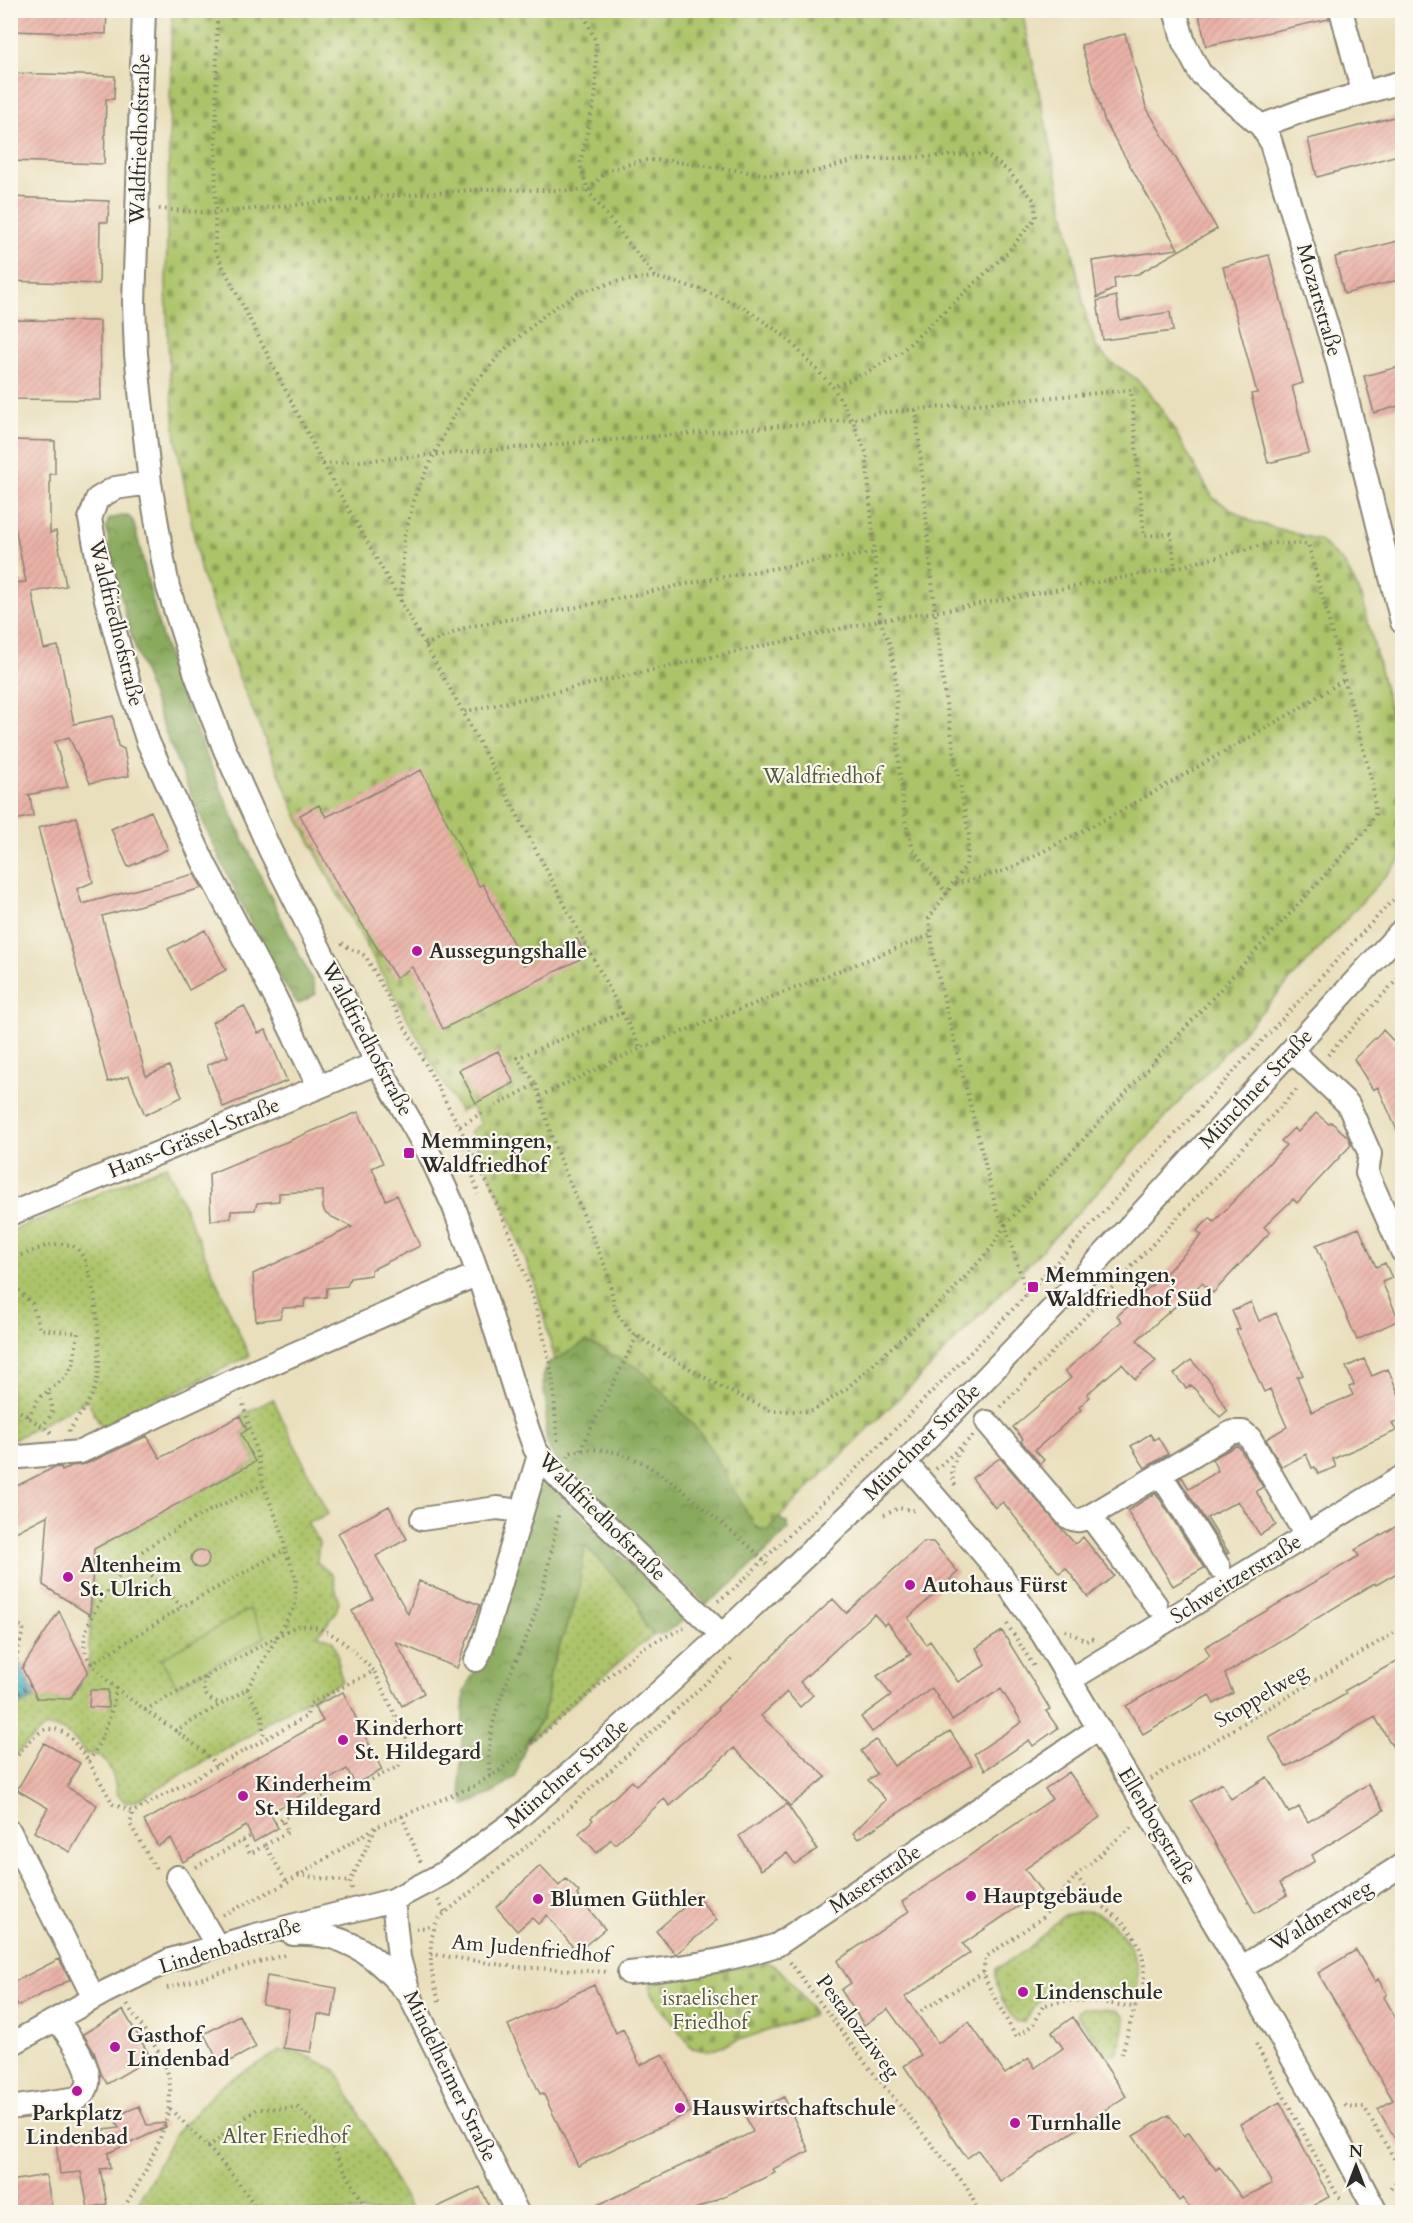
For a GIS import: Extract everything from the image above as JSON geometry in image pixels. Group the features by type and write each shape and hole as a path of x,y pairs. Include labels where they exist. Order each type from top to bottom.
{"street":[{"name":"Waldfriedhofstraße","path":"144,10 134,303 136,354 150,483 168,587 196,675 225,750 270,850 377,1063 432,1159 454,1207 478,1274 518,1402 539,1455 621,1540 722,1635"},
{"name":"Mozartstraße","path":"1175,10 1185,43 1200,73 1260,126 1270,140 1333,348 1402,622"},
{"path":"1341,10 1363,93"},
{"path":"1260,126 1307,109 1402,82"},
{"name":"Waldfriedhofstraße","path":"150,483 115,488 97,499 90,519 104,592 148,742 200,856 319,1087"},
{"name":"Münchner Straße","path":"393,1900 444,1873 512,1823 722,1635 905,1462 1081,1279 1402,930"},
{"path":"1292,1051 1348,1104 1370,1154 1367,1173 1402,1251"},
{"name":"Hans-Grässel-Straße","path":"10,1214 377,1063"},
{"path":"10,1454 20,1456 72,1446 234,1380 478,1274"},
{"path":"987,1422 1068,1517 1076,1521 1082,1521 1232,1432 1243,1432 1250,1438 1306,1536"},
{"path":"476,1660 481,1650 539,1455"},
{"name":"Ellenbogstraße","path":"905,1462 999,1572 1043,1635 1241,1968 1338,2138 1384,2205"},
{"path":"1161,1475 1219,1567"},
{"name":"Schweitzerstraße","path":"1070,1680 1402,1477"},
{"path":"422,1519 497,1508 521,1511"},
{"path":"1090,1516 1156,1605"},
{"name":"Maserstraße","path":"629,1973 683,1968 747,1955 777,1945 1099,1728"},
{"path":"13,1844 94,1998"},
{"name":"Waldnerweg","path":"1241,1968 1402,1865"},
{"path":"177,1877 217,1946"},
{"name":"Lindenbadstraße","path":"10,2045 94,1998 170,1960 252,1936 393,1900"},
{"name":"Mindelheimer Straße","path":"393,1900 399,1958 410,1996 517,2212"},
{"path":"252,1936 313,1933 348,1942 368,1953 385,1967 410,1996"},
{"path":"10,2108 78,2098 86,2093 90,2083 82,2057 57,2019"}],"path":[{"path":"217,10 215,251 323,464 463,712 641,1048"},
{"path":"582,10 596,42 596,93 580,164 588,191 655,277"},
{"path":"151,208 215,213 364,198 487,189 588,191 606,171 644,160 670,161 770,175 814,172 856,160 986,154 1008,171 1034,201 1036,217 1008,252 901,352 864,374 832,387"},
{"path":"401,602 404,538 416,492 452,418 474,384 505,349 548,312 578,293 619,281 655,277 700,289 743,307 786,337 832,387 852,420 866,452 880,620 890,645 895,672 898,768 905,820 913,849 947,894"},
{"path":"323,464 852,420 877,413 1131,390 1144,536 1171,534 1175,568"},
{"path":"916,410 945,697 969,836 966,865 929,918 934,959 997,1212 1005,1225 1027,1294"},
{"path":"463,712 880,620 1175,568 1270,543 1308,544 1373,785 1375,814 1367,828 1005,1225 992,1247 949,1295 847,1388 813,1411 772,1411 722,1388 631,1332 616,1312 607,1270 556,1150 536,1084 517,1058 622,1013"},
{"path":"425,645 467,627 573,608 695,582 828,558 875,553"},
{"path":"954,884 1007,870 1119,812 1297,710 1346,679"},
{"path":"204,1924 287,1882 376,1827 474,1786 490,1776 523,1753 642,1648 684,1628 735,1588 847,1478 1027,1294 1402,890"},
{"path":"540,1096 641,1048 931,935"},
{"path":"338,938 343,945 366,957 460,1125 491,1190 534,1306 552,1381 562,1480"},
{"path":"492,1108 536,1084"},
{"path":"460,1125 482,1113"},
{"path":"460,1125 478,1194"},
{"path":"10,1260 51,1245 63,1244 76,1247 86,1259 93,1291 100,1360 92,1396 72,1446 10,1405"},
{"path":"10,1282 32,1304 40,1329 78,1333 73,1365 67,1376 39,1398 28,1417"},
{"path":"580,1450 637,1336"},
{"path":"175,1731 247,1689 280,1635 294,1606 296,1577 285,1550 282,1532 263,1485 243,1401 234,1380"},
{"path":"42,1426 51,1417 54,1409 48,1392"},
{"path":"490,1776 488,1750 496,1714 543,1588 569,1453 580,1450 603,1450 636,1459 670,1479 764,1560 780,1580"},
{"path":"217,1765 201,1748 116,1687 83,1653 83,1637 109,1589 135,1558 190,1520 263,1485"},
{"path":"884,1515 899,1508 918,1511"},
{"path":"92,1664 182,1607 285,1550"},
{"path":"135,1558 182,1607"},
{"path":"1006,1617 1010,1631 1039,1675"},
{"path":"10,1619 24,1628 15,1672 18,1693 30,1685"},
{"path":"145,1710 296,1626 308,1625 338,1637 374,1671 408,1741 399,1766 349,1791 334,1790 275,1823"},
{"name":"Stoppelweg","path":"1136,1789 1402,1628"},
{"path":"251,1836 177,1877 158,1874 130,1824 133,1812 307,1716 309,1704 374,1671"},
{"path":"208,1676 204,1683 207,1698 223,1704"},
{"path":"89,1762 111,1717 116,1687"},
{"path":"247,1689 262,1716 264,1738"},
{"path":"10,1764 34,1738 45,1730 55,1730 66,1735 89,1762 112,1804 133,1812"},
{"path":"243,1841 250,1854 288,1832 282,1819"},
{"path":"1129,1820 1136,1833"},
{"path":"1132,1826 1076,1876 1042,1918 986,1957 983,1973 1016,2037 1034,2024 1044,2006 1055,2002 1072,2001 1136,2007"},
{"path":"265,1845 287,1882"},
{"path":"296,1875 350,1882"},
{"path":"1076,1876 1106,1909 1119,1919 1138,1946 1144,1962 1143,1994 1136,2007 1122,2054"},
{"name":"Pestalozziweg","path":"777,1945 866,2064 966,2186 979,2212"},
{"path":"167,1988 287,1954"},
{"name":"Am Judenfriedhof","path":"431,1954 516,1966 629,1973"},
{"path":"921,2011 983,1973"},
{"path":"115,2007 133,1997"},
{"path":"121,2212 163,2135 172,2090 167,2069 125,2001"},
{"path":"1252,2036 1332,2186 1338,2196 1349,2203"},
{"path":"208,2147 257,2109 298,2108 323,2131 368,2212"},
{"path":"170,2109 208,2147 242,2186 259,2212"},
{"path":"1384,2205 1389,2190 1402,2172"}],"green space":[{"name":"Waldfriedhof","path":"172,11 1022,11 1087,320 1096,347 1112,363 1134,377 1147,390 1166,416 1213,498 1250,521 1319,540 1344,563 1362,597 1395,728 1402,746 1402,858 1087,1203 930,1367 770,1527 763,1531 754,1525 703,1436 640,1369 587,1341 555,1360 536,1287 510,1219 470,1131 481,1124 471,1106 460,1112 338,895 298,818 238,675 201,573 176,439 169,364 166,285"},
{"path":"127,515 133,521 161,634 188,711 238,828 312,980 316,994 298,1004 269,959 217,853 180,770 148,685 124,609 106,528 109,519"},
{"path":"166,1165 249,1356 102,1428 87,1400 15,1439 11,1437 11,1231"},
{"path":"587,1341 640,1369 669,1398 703,1436 757,1529 770,1527 779,1518 787,1523 788,1529 782,1536 731,1585 706,1604 583,1490 549,1448 546,1437 544,1372 548,1363"},
{"path":"273,1399 328,1514 307,1523 319,1542 317,1562 332,1575 339,1602 335,1614 318,1635 332,1640 343,1681 270,1720 250,1735 137,1800 126,1803 117,1794 112,1774 105,1761 94,1754 86,1754 69,1734 57,1728 44,1728 11,1760 11,1710 35,1697 70,1699 88,1671 95,1535 102,1544 255,1462 241,1434 247,1429 240,1416"},
{"path":"546,1478 616,1551 683,1613 681,1622 665,1633 654,1635 643,1621 639,1604 585,1545 578,1594 550,1672 547,1701 541,1720 528,1739 515,1777 493,1793 464,1806 460,1781 464,1692 483,1655 539,1479"},
{"path":"585,1544 639,1604 643,1621 654,1635 635,1648 527,1743 541,1720 547,1701 550,1672 578,1594"},
{"path":"250,1609 265,1637 177,1686 161,1659"},
{"path":"1082,1911 1094,1912 1106,1919 1124,1937 1136,1961 1138,1973 1138,1985 1134,1997 1125,1999 1070,1994 1049,1996 1039,2002 1024,2021 1017,2022 1001,1998 996,1969 1028,1949 1064,1915"},
{"name":"israelischer Friedhof","path":"767,1963 773,1965 792,1983 813,2011 812,2016 706,2051 692,2048 651,1994 650,1986 657,1982"},
{"path":"1078,2009 1116,2010 1124,2016 1122,2035 1115,2054 1107,2055 1077,2015"},
{"name":"Alter Friedhof","path":"280,2051 300,2053 336,2070 412,2212 133,2212 175,2134 221,2085"}],"water":[{"path":"11,1658 23,1666 35,1697 11,1710"}],"building":[{"path":"10,10 107,10 106,34 10,31"},
{"path":"1198,10 1328,10 1329,19 1206,46"},
{"path":"1125,34 1146,107 1217,229 1138,274 1114,278 1115,288 1097,298 1092,261 1178,249 1105,122 1081,45"},
{"path":"10,73 115,76 114,99 106,99 104,164 10,161"},
{"path":"1402,115 1402,154 1317,177 1308,139"},
{"path":"10,197 109,201 108,222 100,222 99,284 10,281"},
{"path":"1402,240 1402,279 1344,294 1335,257"},
{"path":"1269,255 1303,383 1292,386 1309,453 1268,463 1251,394 1257,393 1223,267"},
{"path":"1116,296 1120,320 1170,312 1173,331 1103,340 1097,301"},
{"path":"10,320 100,321 101,400 10,399"},
{"path":"1402,366 1402,405 1374,413 1364,376"},
{"path":"10,440 55,441 55,474 50,474 50,533 56,531 66,586 32,592 44,649 58,646 74,724 113,716 118,746 124,749 129,776 90,783 69,737 55,742 68,787 27,795 30,796 33,816 10,821 10,583 26,582 12,512 10,512"},
{"path":"421,770 479,886 483,884 524,965 577,939 586,956 443,1029 412,967 396,978 338,886 300,815 319,805 326,817"},
{"path":"151,811 168,849 128,867 111,829"},
{"path":"76,817 93,882 77,889 82,904 194,874 202,888 102,916 146,1076 169,1066 182,1097 145,1115 129,1076 108,1082 38,828"},
{"path":"205,930 226,970 189,990 168,949"},
{"path":"244,1006 258,1033 266,1030 287,1081 223,1107 207,1065 228,1056 212,1022"},
{"path":"1383,1030 1402,1050 1402,1142 1378,1087 1373,1090 1354,1059"},
{"path":"498,1051 514,1083 476,1103 459,1070"},
{"path":"358,1112 383,1163 372,1168 386,1200 397,1195 420,1246 371,1270 371,1275 350,1278 347,1286 327,1288 326,1297 305,1299 304,1307 283,1308 280,1318 256,1321 253,1274 352,1227 326,1214 323,1208 323,1191 279,1193 279,1201 257,1203 255,1210 231,1211 231,1218 211,1221 209,1174"},
{"path":"1316,1113 1348,1137 1351,1145 1297,1203 1293,1199 1264,1227 1270,1232 1213,1293 1202,1283 1137,1340 1156,1361 1135,1379 1122,1364 1087,1394 1090,1397 1079,1407 1081,1410 1035,1450 1044,1460 1040,1464 1013,1427 1071,1378 1065,1371 1122,1321 1117,1316 1169,1270 1202,1235 1197,1231 1210,1218 1214,1222 1286,1145 1281,1141 1294,1128 1298,1132"},
{"path":"1359,1228 1376,1267 1385,1263 1392,1278 1382,1282 1399,1320 1357,1340 1316,1245"},
{"path":"1251,1302 1259,1321 1276,1313 1303,1375 1297,1377 1312,1412 1353,1395 1349,1387 1354,1385 1346,1367 1364,1359 1372,1376 1388,1369 1402,1402 1402,1419 1392,1423 1396,1431 1333,1459 1336,1467 1318,1474 1315,1467 1312,1468 1306,1454 1282,1467 1266,1439 1287,1427 1270,1389 1264,1392 1236,1330 1240,1329 1232,1311"},
{"path":"1191,1360 1210,1381 1227,1411 1220,1417 1191,1385 1186,1388 1174,1374"},
{"name":"Altenheim St. Ulrich","path":"240,1416 247,1430 241,1434 255,1462 94,1549 90,1615 43,1585 48,1515 10,1535 10,1489 53,1468 61,1467 62,1471 71,1466 86,1464 147,1436 160,1458"},
{"path":"1150,1434 1154,1440 1158,1437 1168,1454 1145,1468 1131,1446"},
{"path":"1236,1446 1239,1447 1263,1487 1256,1491 1276,1525 1260,1535 1238,1501 1207,1518 1229,1553 1227,1554 1179,1479 1182,1477 1189,1489 1218,1471 1212,1459"},
{"path":"1000,1458 1075,1544 1083,1537 1114,1576 1088,1597 1066,1568 1059,1573 1003,1502 995,1508 972,1478"},
{"path":"1156,1493 1204,1568 1173,1586 1127,1511"},
{"path":"389,1506 407,1539 376,1556 408,1614 419,1581 480,1605 457,1668 396,1642 424,1693 402,1706 352,1611 373,1599 338,1533"},
{"path":"1402,1523 1402,1570 1376,1585 1375,1583 1225,1674 1233,1693 1214,1704 1209,1695 1143,1734 1126,1706 1210,1656 1205,1647 1359,1556 1355,1550"},
{"path":"924,1542 933,1542 958,1572 908,1618 926,1644 930,1641 958,1682 986,1665 976,1648 1002,1631 1050,1709 1046,1711 1058,1728 1033,1746 1029,1740 985,1770 974,1754 1022,1722 1001,1689 952,1720 932,1688 872,1732 861,1717 891,1695 877,1676 911,1654 887,1622 884,1625 874,1614 800,1682 813,1695 800,1707 787,1692 761,1716 826,1777 790,1806 734,1748 670,1806 664,1799 615,1844 611,1839 597,1853 579,1833 593,1820 591,1818 632,1781 636,1785 718,1710 717,1708 833,1599 846,1613"},
{"path":"196,1550 204,1550 209,1555 207,1566 196,1568 191,1563 191,1555"},
{"path":"59,1611 88,1671 70,1699 37,1698 22,1668"},
{"path":"1402,1658 1402,1762 1375,1717 1286,1767 1269,1738 1346,1694 1344,1691"},
{"path":"90,1690 108,1690 108,1708 89,1707"},
{"name":"Kinderheim St. Hildegard","path":"343,1692 382,1770 355,1784 347,1769 270,1813 278,1828 254,1842 246,1826 183,1862 171,1838 158,1846 144,1821 323,1721 314,1706"},
{"path":"950,1731 972,1765 858,1839 853,1833 886,1800 868,1780 877,1774 861,1751 876,1740 894,1766"},
{"path":"44,1743 80,1763 67,1787 97,1805 70,1852 34,1832 48,1808 17,1790"},
{"path":"1069,1772 1100,1817 1025,1869 1041,1891 963,1944 970,1953 905,1997 938,2043 969,2022 1005,2074 1029,2058 1035,2068 1063,2048 1052,2032 1073,2017 1126,2096 1000,2181 978,2150 967,2158 904,2066 921,2055 888,2009 864,2025 841,1990 851,1983 837,1961 909,1911 902,1902 1052,1799 1045,1789"},
{"path":"1267,1777 1289,1813 1299,1807 1308,1822 1368,1784 1384,1810 1312,1855 1315,1861 1280,1883 1287,1895 1255,1913 1191,1801 1222,1783 1231,1799"},
{"path":"787,1804 817,1849 795,1864 787,1853 761,1870 739,1836"},
{"name":"Blumen Güthler","path":"540,1866 559,1886 566,1879 579,1892 577,1895 605,1929 577,1952 547,1915 538,1924 532,1918 517,1931 496,1907"},
{"path":"697,1896 717,1920 676,1954 656,1931"},
{"path":"1356,1950 1375,1982 1378,1979 1387,1994 1384,1997 1402,2029 1402,2151 1378,2109 1393,2100 1318,1973"},
{"path":"59,1959 70,1980 18,2006 10,1991 10,1984"},
{"path":"267,1976 337,1988 332,2017 318,2014 311,2052 283,2048 289,2009 262,2004"},
{"path":"594,1985 616,2033 623,2029 640,2065 663,2054 691,2112 578,2166 543,2093 540,2094 508,2025"},
{"name":"Gasthof Lindenbad","path":"123,2010 151,2058 107,2084 94,2052 83,2034"},
{"path":"239,2015 256,2047 221,2066 204,2034"},
{"path":"784,2097 809,2151 773,2169 775,2173 689,2212 583,2212 753,2132 745,2115"},
{"path":"1280,2102 1329,2197 1301,2212 1192,2212 1183,2198 1179,2201 1133,2136 1169,2115 1184,2136 1189,2132 1216,2170 1219,2167 1242,2198 1272,2184 1240,2124"},
{"path":"139,2106 147,2125 165,2123 166,2127 108,2153 110,2168 100,2169 107,2204 88,2208 81,2172 60,2174 56,2142 75,2134 119,2128 114,2117"},
{"path":"46,2175 52,2208 10,2212 10,2181"},
{"path":"480,2187 492,2212 427,2212"}],"place":[{"name":"Aussegungshalle","path":"417,951"},
{"name":"Memmingen, Waldfriedhof","path":"409,1153"},
{"name":"Memmingen, Waldfriedhof Süd","path":"1033,1287"},
{"name":"Altenheim St. Ulrich","path":"68,1577"},
{"name":"Autohaus Fürst","path":"910,1585"},
{"name":"Kinderhort St. Hildegard","path":"343,1740"},
{"name":"Kinderheim St. Hildegard","path":"243,1796"},
{"name":"Hauptgebäude","path":"971,1896"},
{"name":"Blumen Güthler","path":"538,1899"},
{"name":"Lindenschule","path":"1023,1992"},
{"name":"Gasthof Lindenbad","path":"115,2047"},
{"name":"Parkplatz Lindenbad","path":"77,2091"},
{"name":"Hauswirtschaftschule","path":"680,2108"},
{"name":"Turnhalle","path":"1015,2123"}]}
